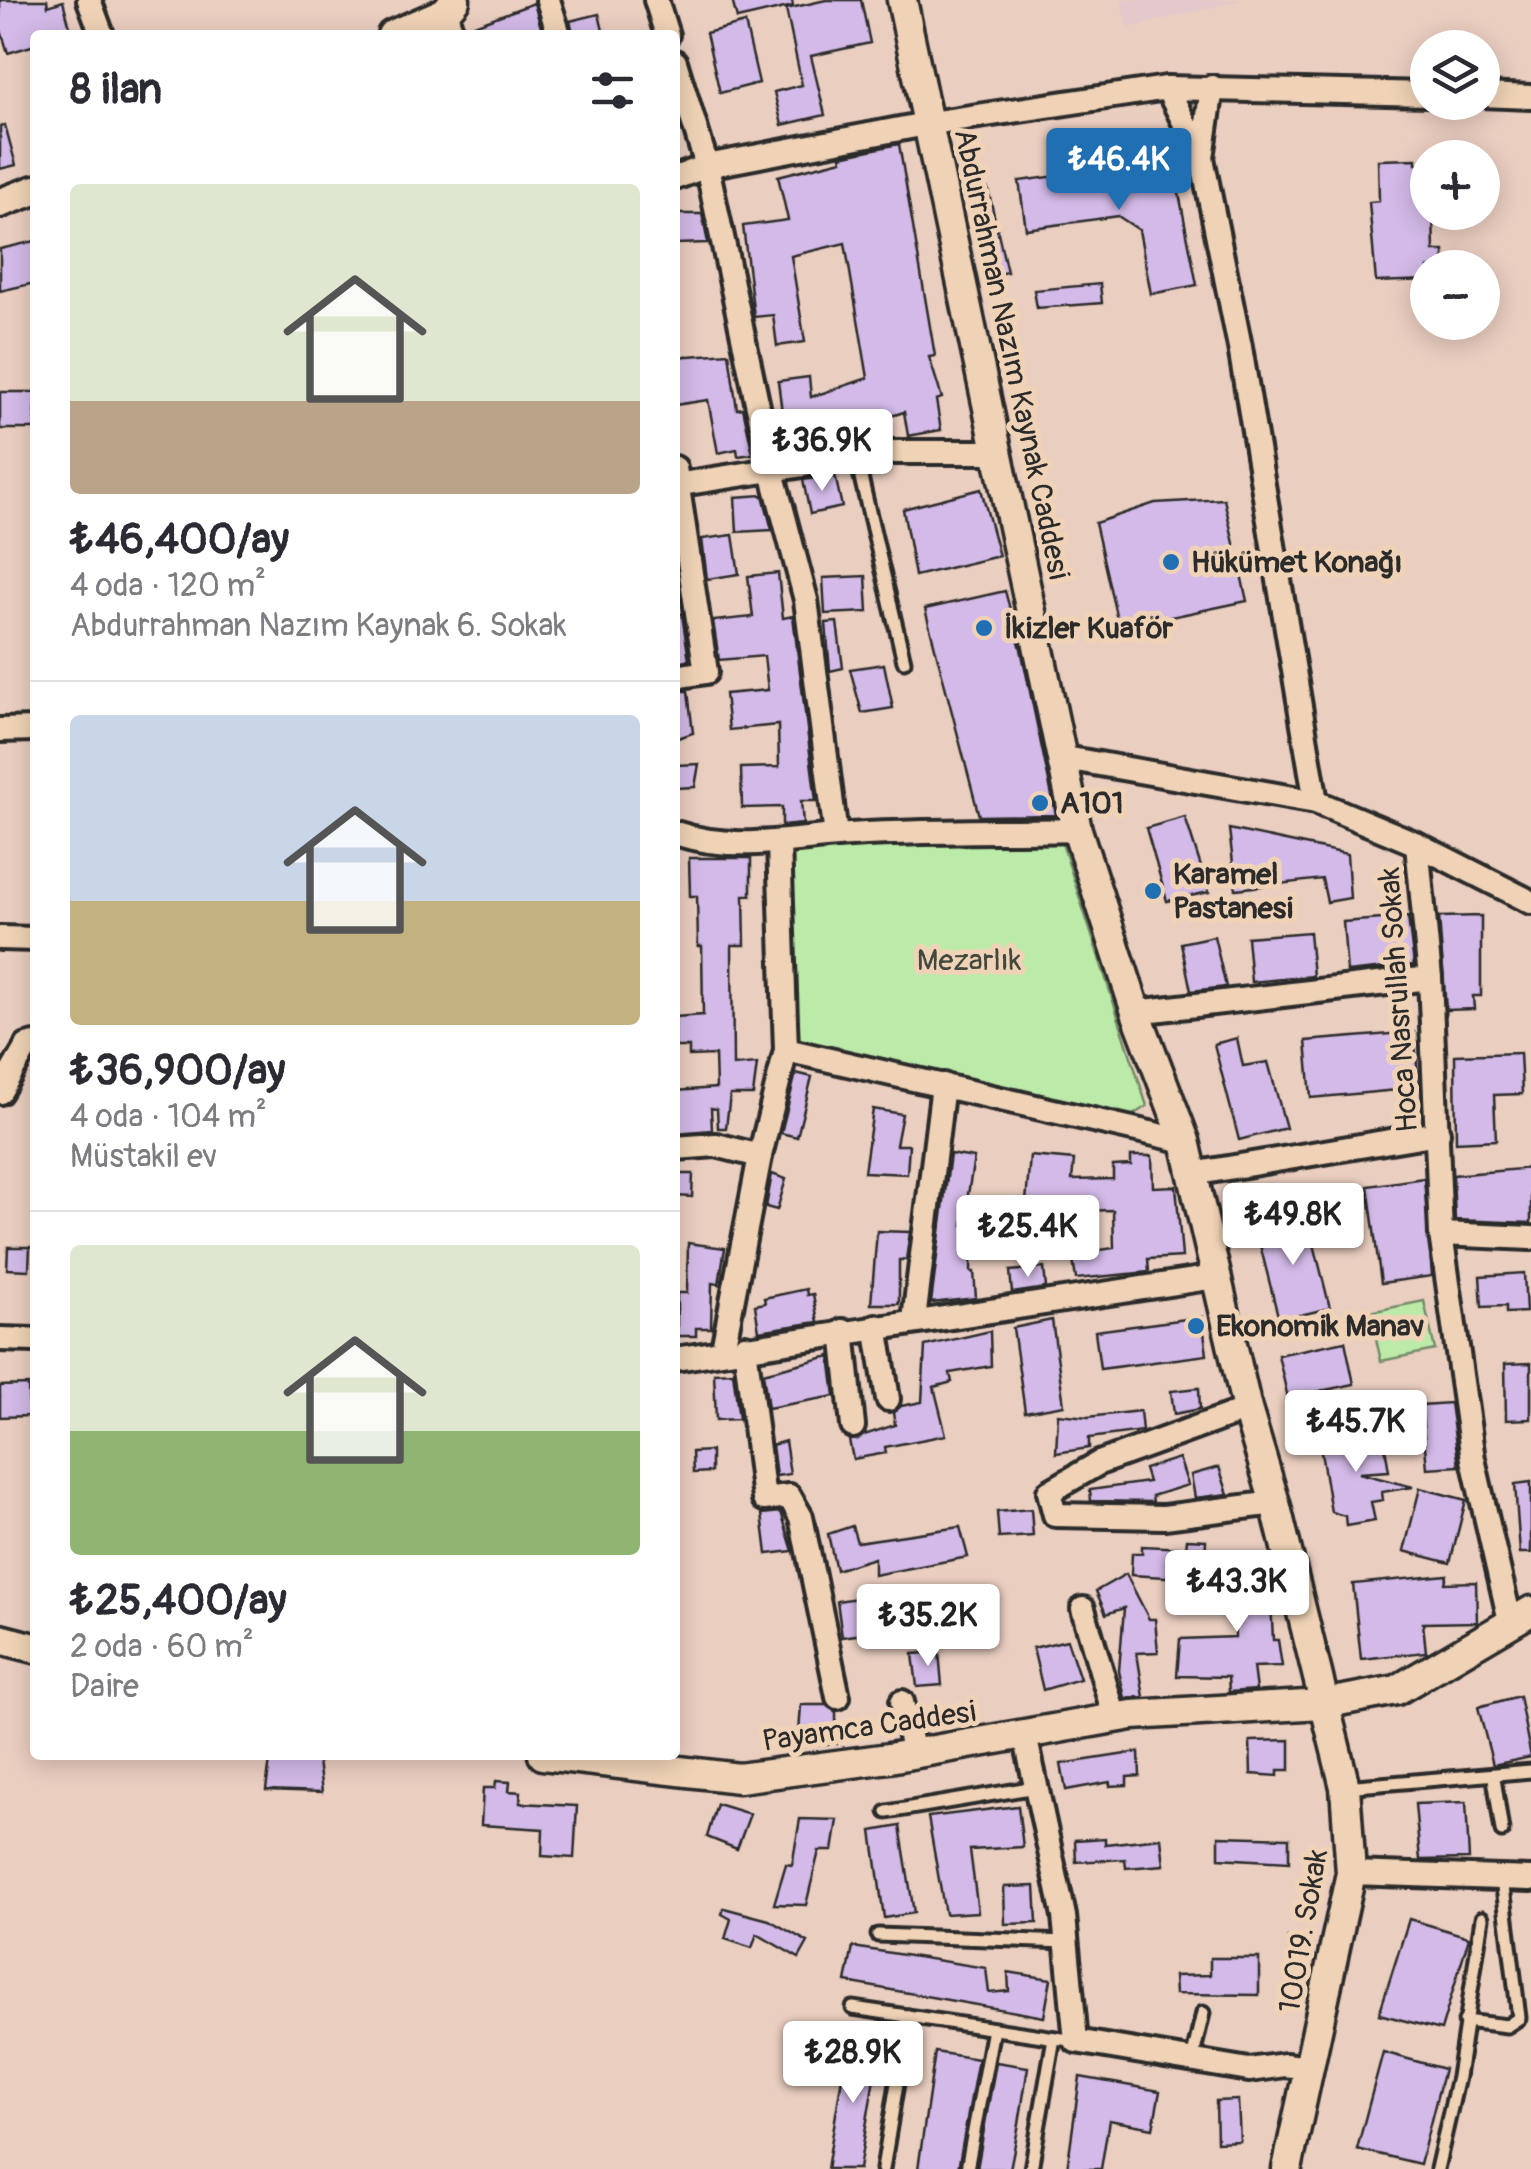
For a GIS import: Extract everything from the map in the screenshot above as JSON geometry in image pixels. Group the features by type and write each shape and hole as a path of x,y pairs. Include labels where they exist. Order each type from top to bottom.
{"street":[{"path":"89,0 100,30"},
{"path":"548,0 557,30"},
{"path":"656,0 665,30"},
{"name":"Abdurrahman Nazım Kaynak Caddesi","path":"902,0 931,123 995,447 1065,758 1077,830 1136,1012 1185,1141 1214,1278 1275,1503 1323,1704"},
{"path":"408,30 451,16"},
{"path":"680,78 707,166 771,468 806,600 836,836"},
{"path":"1202,158 1212,87"},
{"path":"1167,88 1202,158 1240,347 1316,802"},
{"path":"680,176 707,166 931,123 1167,88 1410,93"},
{"path":"1500,96 1531,97"},
{"path":"0,202 30,192"},
{"path":"680,479 856,456 983,452 995,447"},
{"path":"680,505 706,672 680,676"},
{"path":"0,730 30,729"},
{"path":"1065,758 1316,802 1417,844 1531,902"},
{"path":"680,835 708,844 779,844 836,836 1077,830"},
{"path":"779,844 786,1050 760,1156 734,1348 764,1499 789,1496 801,1517 838,1697"},
{"name":"Hoca Nasrullah Sokak","path":"1417,844 1430,978 1442,1234 1473,1459 1521,1618"},
{"path":"0,938 30,939"},
{"path":"1136,1012 1430,978"},
{"path":"0,1092 30,1045"},
{"path":"786,1050 1185,1141"},
{"path":"914,1320 943,1085"},
{"path":"1192,1174 1438,1134"},
{"path":"680,1148 716,1145 760,1156"},
{"path":"1442,1234 1531,1238"},
{"path":"680,1358 1214,1278"},
{"path":"876,1326 888,1399"},
{"path":"843,1331 853,1426"},
{"path":"0,1339 30,1340"},
{"path":"1247,1409 1099,1463 1049,1492 1050,1506 1055,1515 1164,1517 1275,1503"},
{"path":"1084,1608 1115,1718"},
{"name":"Payamca Caddesi","path":"586,1760 739,1778 1115,1718 1323,1704 1397,1690 1521,1618"},
{"path":"0,1638 30,1647"},
{"path":"902,1702 914,1753"},
{"name":"10019. Sokak","path":"1287,2169 1351,1873 1345,1787 1323,1704"},
{"path":"1026,1735 1067,1942 1065,2040 1249,2070 1285,2065 1310,2068"},
{"path":"1351,1873 1531,1879"}],"lane":[{"path":"856,456 904,661"},
{"path":"1345,1787 1494,1778 1531,1771"},
{"path":"1494,1778 1502,1830"},
{"path":"887,1812 1039,1787"},
{"path":"1464,2021 1508,2026 1519,2018 1502,1880"},
{"path":"1437,2169 1458,2077 1482,1918"},
{"path":"878,1935 1067,1942"},
{"path":"853,2008 1065,2040 1031,2169"},
{"path":"1192,2060 1203,2013"},
{"path":"883,2169 908,2016"},
{"path":"967,2169 993,2029"}],"shaded area":[{"path":"1121,0 1241,0 1127,28"}],"green space":[{"name":"Mezarlık","path":"1060,837 1147,1106 1128,1118 786,1050 779,844"},
{"path":"1424,1301 1435,1350 1381,1361 1370,1312"}],"building":[{"path":"0,0 47,0 48,6 63,1 71,30 30,30 30,46 8,53 0,27"},
{"path":"732,0 792,0 793,6 737,19"},
{"path":"826,0 861,0 870,43 811,56 825,115 782,125 774,92 802,85 786,9"},
{"path":"534,3 542,30 467,30"},
{"path":"599,14 603,30 573,30 570,21"},
{"path":"745,23 759,83 720,93 706,33"},
{"path":"5,125 16,165 0,169 0,126"},
{"path":"899,144 935,356 929,357 942,398 936,400 941,430 908,436 904,412 817,440 786,444 778,381 809,377 811,397 868,378 845,243 791,256 805,342 777,346 773,315 754,317 743,226 788,220 778,176 842,160 841,156"},
{"path":"1410,159 1410,230 1433,230 1434,250 1410,250 1410,281 1376,282 1369,202 1379,201 1378,160"},
{"path":"1143,161 1178,188 1197,285 1151,294 1139,230 1118,216 1026,229 1019,181 1058,176 1057,168 1092,163 1098,170"},
{"path":"988,189 1007,272 987,276 968,193"},
{"path":"680,214 702,214 708,243 680,244"},
{"path":"30,242 30,284 0,291 0,249"},
{"path":"1100,284 1102,303 1037,308 1034,290"},
{"path":"729,353 737,409 743,408 753,454 738,456 737,449 718,453 708,400 680,404 680,357"},
{"path":"0,392 30,392 30,429 0,429"},
{"path":"835,475 842,507 810,514 803,480"},
{"path":"981,489 999,556 915,576 903,509"},
{"path":"763,495 772,530 737,532 735,497"},
{"name":"Hükümet Konağı","path":"1224,499 1247,601 1119,628 1095,523 1155,503"},
{"path":"733,535 739,574 707,579 702,539"},
{"path":"778,573 783,618 793,616 816,801 801,801 803,824 782,826 782,807 742,808 741,768 779,767 778,725 729,730 725,694 768,690 764,656 719,660 713,621 753,617 748,576"},
{"path":"866,576 868,612 825,614 823,578"},
{"path":"1005,591 1056,815 979,816 925,609"},
{"path":"680,614 682,614 689,660 680,661"},
{"path":"837,622 843,668 830,671 826,623"},
{"path":"884,664 893,708 862,713 850,669"},
{"path":"688,691 693,733 680,737 680,692"},
{"path":"699,764 695,787 680,788 680,765"},
{"path":"1185,817 1209,892 1167,901 1146,828"},
{"path":"1229,829 1347,854 1350,898 1327,902 1322,879 1236,889"},
{"path":"689,858 751,858 751,895 744,895 745,945 732,945 733,1066 757,1064 753,1095 730,1095 726,1128 718,1128 717,1109 711,1108 712,1130 680,1133 680,1091 716,1088 715,1055 689,1056 689,1047 680,1047 680,1017 703,1015 697,896 690,896"},
{"path":"1481,916 1481,996 1473,996 1474,1009 1446,1010 1439,917"},
{"path":"1408,917 1414,965 1347,972 1343,922"},
{"path":"1309,932 1313,976 1251,982 1247,937"},
{"path":"1214,936 1226,987 1191,991 1181,943"},
{"path":"1414,1032 1419,1088 1311,1098 1306,1041"},
{"path":"1237,1038 1243,1066 1268,1062 1286,1128 1239,1140 1214,1044"},
{"path":"1520,1053 1522,1094 1494,1095 1496,1140 1456,1142 1455,1055"},
{"path":"796,1073 812,1077 797,1137 781,1133"},
{"path":"873,1109 902,1114 896,1145 909,1145 907,1174 864,1172"},
{"path":"950,1154 974,1158 963,1225 972,1225 971,1272 976,1298 931,1303"},
{"path":"1030,1156 1074,1160 1072,1180 1113,1179 1113,1166 1131,1165 1131,1156 1152,1156 1153,1187 1176,1186 1182,1257 1148,1259 1149,1272 1076,1279 1072,1254 1114,1248 1113,1210 1078,1211 1026,1202"},
{"path":"1531,1168 1531,1223 1455,1220 1453,1175"},
{"path":"680,1174 693,1174 692,1197 680,1196"},
{"path":"772,1174 786,1179 777,1210 766,1207"},
{"path":"1424,1178 1432,1276 1381,1283 1368,1186"},
{"path":"1307,1216 1330,1308 1279,1320 1256,1229"},
{"path":"877,1231 910,1232 906,1260 899,1260 899,1304 871,1304"},
{"path":"688,1243 725,1248 719,1284 712,1283 711,1328 696,1328 696,1336 680,1336 680,1293 687,1293"},
{"path":"8,1247 30,1247 29,1270 7,1269"},
{"path":"1044,1268 1046,1288 1012,1293 1010,1271"},
{"path":"1524,1273 1526,1312 1506,1313 1506,1306 1482,1307 1480,1276"},
{"path":"806,1289 807,1295 813,1294 818,1322 759,1331 755,1305 765,1303 764,1298"},
{"path":"1202,1317 1207,1355 1100,1369 1095,1331"},
{"path":"1052,1320 1064,1405 1025,1412 1013,1328"},
{"path":"990,1331 991,1366 950,1373 952,1382 934,1387 946,1435 885,1447 886,1453 853,1459 849,1440 895,1425 893,1413 901,1406 922,1402 925,1346"},
{"path":"1345,1341 1354,1384 1288,1398 1278,1355"},
{"path":"830,1356 835,1396 768,1408 763,1373"},
{"path":"1531,1363 1531,1419 1506,1420 1505,1364"},
{"path":"733,1372 739,1419 716,1420 714,1373"},
{"path":"28,1385 29,1416 0,1417 0,1386"},
{"path":"1199,1388 1200,1409 1174,1414 1171,1391"},
{"path":"1450,1403 1459,1466 1427,1468 1421,1405"},
{"path":"1140,1411 1142,1431 1089,1438 1089,1448 1056,1453 1058,1414 1088,1417"},
{"path":"1354,1427 1356,1440 1383,1435 1389,1471 1359,1473 1413,1487 1382,1492 1383,1500 1371,1502 1375,1521 1346,1526 1345,1516 1331,1512 1320,1446 1336,1443 1334,1430"},
{"path":"785,1441 790,1474 776,1476 772,1445"},
{"path":"711,1451 711,1472 693,1473 692,1452"},
{"path":"1179,1458 1188,1485 1152,1496 1153,1502 1091,1501 1090,1490 1148,1482 1144,1469"},
{"path":"1219,1467 1228,1494 1195,1498 1191,1475"},
{"path":"1531,1482 1531,1553 1520,1553 1515,1484"},
{"path":"1420,1488 1466,1500 1450,1563 1404,1551"},
{"path":"1031,1509 1033,1536 999,1538 997,1512"},
{"path":"781,1512 793,1551 767,1554 762,1514"},
{"path":"852,1526 857,1542 960,1527 968,1557 874,1575 874,1558 836,1570 828,1534"},
{"path":"1187,1539 1206,1540 1205,1565 1182,1564 1182,1578 1131,1575 1132,1553 1142,1553 1142,1546 1186,1548"},
{"path":"1232,1561 1266,1561 1266,1600 1271,1600 1273,1640 1278,1640 1282,1666 1253,1667 1256,1690 1229,1692 1228,1677 1177,1676 1180,1639 1235,1637"},
{"path":"1126,1574 1149,1619 1155,1619 1158,1652 1137,1653 1144,1697 1125,1698 1119,1671 1124,1608 1106,1614 1096,1591"},
{"path":"1447,1575 1445,1583 1476,1582 1477,1622 1423,1623 1426,1652 1361,1659 1353,1584"},
{"path":"871,1596 877,1632 842,1637 837,1601"},
{"path":"1067,1640 1080,1679 1043,1690 1033,1648"},
{"path":"939,1652 942,1685 917,1687 913,1654"},
{"path":"1519,1696 1531,1757 1493,1765 1478,1707"},
{"path":"801,1705 826,1705 836,1712 836,1743 798,1747"},
{"path":"1290,1740 1290,1770 1278,1770 1278,1776 1251,1774 1250,1741"},
{"path":"1139,1752 1140,1776 1127,1777 1127,1785 1110,1786 1110,1782 1066,1790 1061,1764"},
{"path":"270,1760 318,1761 322,1792 266,1790"},
{"path":"496,1781 510,1782 509,1791 521,1792 520,1803 577,1806 574,1858 542,1856 543,1829 481,1825 483,1788 495,1788"},
{"path":"1466,1802 1469,1859 1420,1860 1415,1804"},
{"path":"717,1804 750,1814 737,1849 707,1837"},
{"path":"1018,1806 1023,1847 970,1850 978,1912 945,1914 928,1817"},
{"path":"800,1819 838,1820 833,1851 819,1851 806,1905 774,1904 786,1864 792,1865"},
{"path":"900,1826 914,1913 884,1918 872,1831"},
{"path":"1219,1836 1289,1838 1289,1862 1219,1858"},
{"path":"1105,1838 1105,1844 1161,1838 1164,1865 1126,1868 1125,1859 1076,1862 1075,1840"},
{"path":"1035,1886 1037,1923 1005,1924 1004,1887"},
{"path":"724,1908 769,1920 808,1942 799,1958 757,1934 752,1948 725,1939 731,1919 722,1914"},
{"path":"1409,1919 1469,1937 1441,2030 1379,2014"},
{"path":"1288,1938 1302,1938 1302,1961 1288,1961"},
{"path":"853,1947 986,1968 989,1993 1009,1991 1008,1972 1051,1979 1044,2017 846,1982"},
{"path":"1210,1958 1259,1958 1259,1995 1175,1994 1174,1976 1210,1975"},
{"path":"848,2040 879,2045 871,2097 859,2169 827,2169"},
{"path":"935,2052 978,2059 958,2169 918,2169"},
{"path":"1383,2052 1444,2069 1420,2164 1357,2149"},
{"path":"996,2062 1028,2067 1019,2124 1010,2169 977,2169"},
{"path":"1080,2077 1160,2091 1153,2128 1109,2120 1101,2169 1067,2169"},
{"path":"1238,2100 1240,2141 1217,2142 1216,2101"}],"place":[{"name":"Hükümet Konağı","path":"1171,562"},
{"name":"İkizler Kuaför","path":"984,628"},
{"name":"A101","path":"1040,803"},
{"name":"Karamel Pastanesi","path":"1153,891"},
{"name":"Ekonomik Manav","path":"1196,1326"}]}
